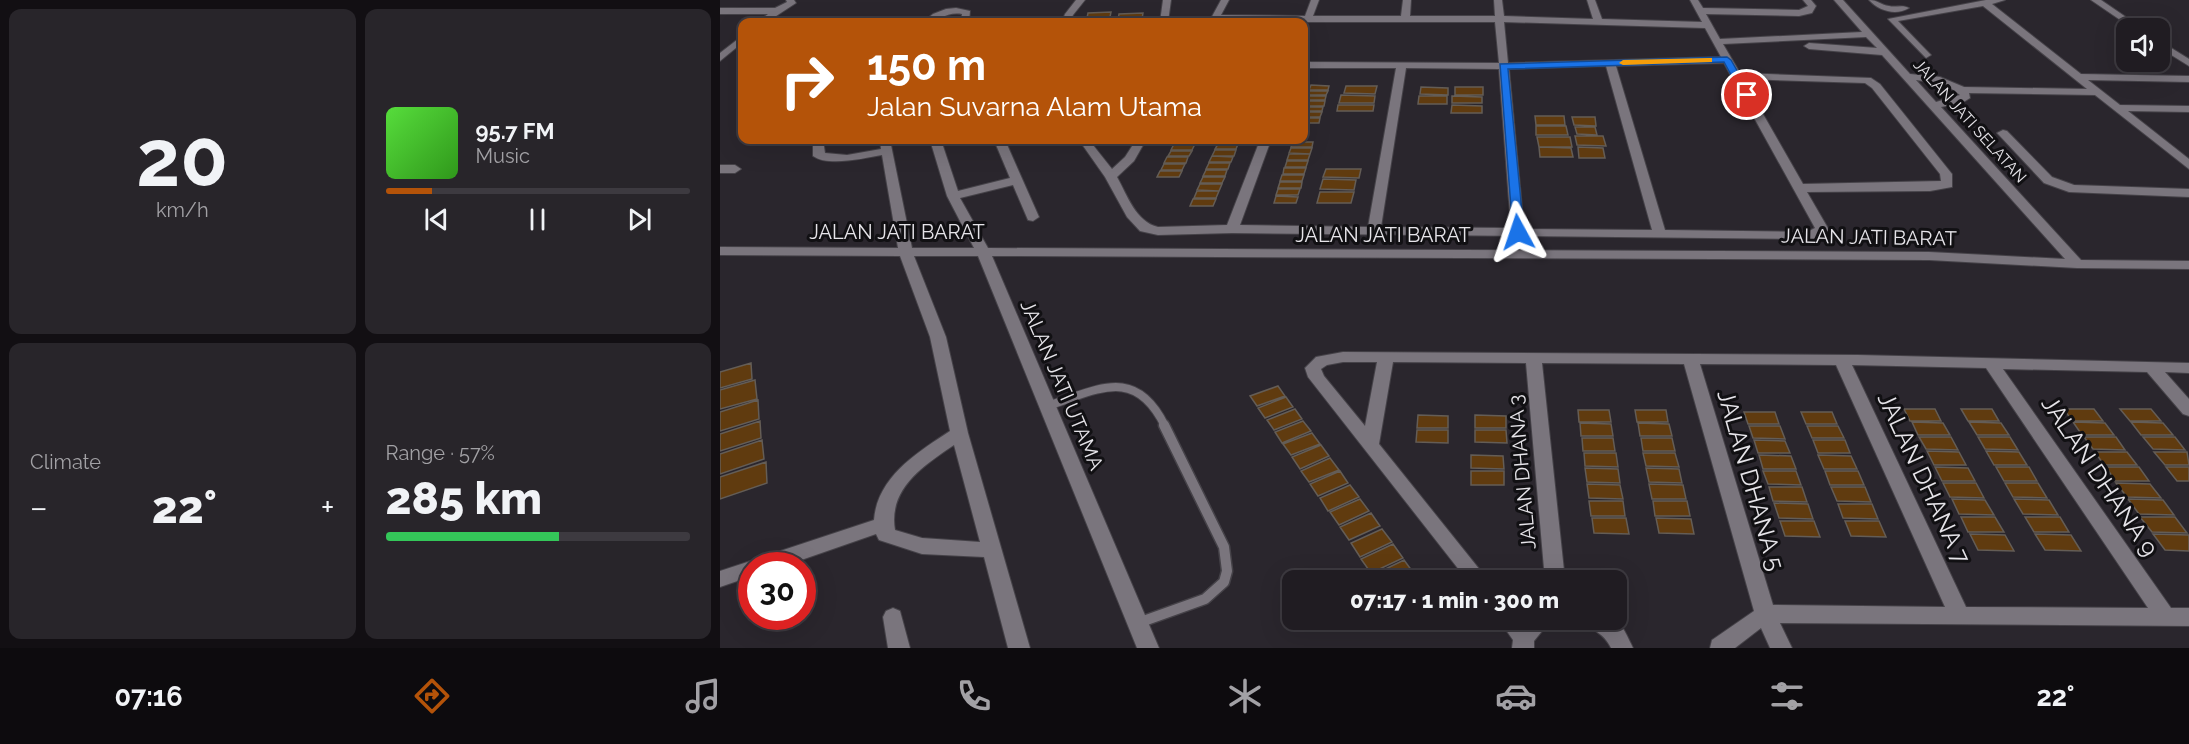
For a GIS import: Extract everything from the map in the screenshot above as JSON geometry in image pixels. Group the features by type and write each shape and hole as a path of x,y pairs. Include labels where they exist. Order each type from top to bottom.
{"street":[{"path":"767,18 792,3 790,0"},
{"path":"1069,18 1080,1 1092,0"},
{"path":"1165,18 1167,0"},
{"path":"1215,18 1225,0"},
{"path":"1315,0 1308,18 1500,19 1707,25"},
{"path":"1405,19 1407,0"},
{"path":"1498,0 1518,232"},
{"path":"1591,0 1598,21"},
{"path":"1087,144 1111,176 1133,218 1145,228 1158,231 1374,230 1809,236 1822,230 1694,0"},
{"path":"1700,11 1799,13 1809,11 1812,6 1808,0"},
{"name":"JALAN JATI SELATAN","path":"1838,0 2077,264"},
{"path":"1873,0 1880,8 1901,9 1954,0"},
{"path":"1926,55 1892,19 2001,0"},
{"path":"2095,0 2122,18"},
{"path":"1985,3 2189,165"},
{"path":"932,18 952,10 968,13 966,18"},
{"path":"720,11 777,11"},
{"path":"1717,42 1755,42 1868,34"},
{"path":"720,58 738,42"},
{"path":"1755,42 1886,52"},
{"path":"2170,51 2189,63"},
{"path":"1308,65 1503,66 1727,60"},
{"path":"1610,63 1659,233"},
{"path":"1374,230 1401,66"},
{"path":"1736,76 1867,80 1876,86 1946,174 1948,184 1930,187 1799,188"},
{"path":"1909,77 1942,81 1962,90 2097,92"},
{"path":"2079,77 2189,79"},
{"path":"1935,105 1963,99 1965,96 1962,90"},
{"path":"2118,108 2189,108"},
{"path":"2003,133 2048,180 2058,185 2073,189 2189,193"},
{"path":"818,144 819,156 847,158 886,145 906,253 938,337 958,433 1019,648"},
{"name":"JALAN JATI UTAMA","path":"936,144 953,196 983,252 1148,648"},
{"path":"1002,144 1033,217"},
{"path":"1111,176 1130,159 1139,144"},
{"path":"1232,229 1264,144"},
{"path":"720,170 735,170"},
{"path":"953,196 1018,180"},
{"name":"JALAN JATI BARAT","path":"720,251 1929,256 2077,264 2189,265"},
{"path":"1470,570 1316,377 1313,368 1322,361 1343,357 1842,361 2189,368"},
{"path":"1370,445 1386,358"},
{"name":"JALAN DHANA 3","path":"1534,359 1554,570"},
{"name":"JALAN DHANA 5","path":"1691,360 1766,614 1781,648"},
{"name":"JALAN DHANA 7","path":"1842,361 1959,615"},
{"name":"JALAN DHANA 9","path":"1992,365 2165,616"},
{"path":"2151,367 2189,410"},
{"path":"958,433 928,453 895,484 885,500 883,524 886,535 922,546 993,550"},
{"path":"800,552 883,524"},
{"path":"720,579 738,573"},
{"path":"1710,648 1721,648 1766,614 2189,617"},
{"path":"893,617 899,648"},
{"path":"1515,630 1523,643 1533,630"},
{"path":"1613,630 1622,648"}],"lane":[{"path":"1047,406 1115,387 1134,389 1147,399 1158,412 1224,548 1227,572 1220,591 1199,602 1137,623"}],"building":[{"path":"1111,12 1110,17 1087,18 1088,13"},
{"path":"1143,13 1142,18 1118,18 1119,14"},
{"path":"1311,85 1329,86 1328,90 1309,90"},
{"path":"1346,86 1377,86 1375,94 1344,93"},
{"path":"1421,87 1448,88 1448,95 1420,94"},
{"path":"1455,87 1483,87 1483,95 1455,95"},
{"path":"1309,91 1328,91 1326,95 1308,95"},
{"path":"1341,95 1375,96 1374,103 1339,103"},
{"path":"1308,96 1326,96 1325,100 1308,100"},
{"path":"1419,96 1447,96 1447,104 1418,104"},
{"path":"1452,96 1482,97 1482,103 1452,103"},
{"path":"1308,101 1325,101 1324,106 1308,106"},
{"path":"1338,105 1374,105 1373,111 1337,111"},
{"path":"1452,105 1482,106 1482,113 1451,113"},
{"path":"1308,107 1323,107 1322,111 1308,111"},
{"path":"1308,112 1322,112 1320,117 1308,117"},
{"path":"1535,116 1564,116 1565,125 1536,125"},
{"path":"1572,117 1595,117 1596,126 1574,125"},
{"path":"1308,118 1320,118 1319,123 1308,123"},
{"path":"1536,126 1566,126 1568,135 1536,135"},
{"path":"1575,127 1595,127 1597,135 1577,134"},
{"path":"1575,136 1603,136 1606,146 1577,145"},
{"path":"1537,137 1570,137 1572,147 1539,147"},
{"path":"1313,142 1312,147 1291,147 1292,144"},
{"path":"1174,144 1195,144 1192,150 1171,150"},
{"path":"1218,144 1238,144 1236,149 1215,149"},
{"path":"1539,147 1571,148 1573,157 1540,157"},
{"path":"1578,147 1603,148 1605,158 1579,158"},
{"path":"1291,148 1312,148 1310,154 1289,153"},
{"path":"1215,150 1236,150 1234,156 1212,156"},
{"path":"1171,151 1192,151 1189,156 1168,156"},
{"path":"1289,154 1310,154 1308,160 1287,160"},
{"path":"1212,156 1233,157 1231,162 1209,162"},
{"path":"1167,157 1188,157 1186,163 1164,163"},
{"path":"1287,161 1308,161 1306,167 1285,167"},
{"path":"1209,163 1230,163 1228,169 1206,169"},
{"path":"1164,164 1185,164 1182,170 1161,170"},
{"path":"1284,168 1306,168 1304,174 1283,174"},
{"path":"1326,169 1361,169 1359,178 1323,177"},
{"path":"1206,170 1227,170 1225,176 1203,176"},
{"path":"1160,171 1182,171 1179,177 1157,177"},
{"path":"1282,175 1304,175 1302,181 1280,181"},
{"path":"1203,177 1225,177 1222,183 1200,183"},
{"path":"1323,179 1356,180 1354,190 1320,189"},
{"path":"1280,182 1302,182 1301,188 1278,188"},
{"path":"1200,184 1222,184 1219,191 1197,190"},
{"path":"1278,189 1300,189 1298,195 1276,195"},
{"path":"1197,191 1219,191 1216,198 1194,198"},
{"path":"1320,192 1354,192 1351,203 1317,203"},
{"path":"1276,196 1298,197 1296,203 1274,203"},
{"path":"1193,199 1216,199 1213,206 1190,206"},
{"path":"751,363 752,379 720,388 720,372"},
{"path":"755,380 757,399 720,409 720,390"},
{"path":"1278,386 1285,396 1257,406 1250,396"},
{"path":"1286,397 1293,407 1265,418 1258,408"},
{"path":"758,400 759,419 720,431 720,412"},
{"path":"1295,409 1302,419 1274,430 1267,420"},
{"path":"1904,409 1935,409 1941,421 1910,421"},
{"path":"1961,409 1992,409 1999,421 1968,421"},
{"path":"2064,409 2094,409 2103,421 2072,421"},
{"path":"2120,409 2151,409 2161,421 2130,421"},
{"path":"1578,410 1609,410 1611,422 1579,422"},
{"path":"1635,410 1666,410 1668,422 1637,422"},
{"path":"1744,412 1775,412 1779,424 1748,424"},
{"path":"1801,412 1832,412 1837,424 1806,424"},
{"path":"1418,415 1448,416 1448,428 1417,428"},
{"path":"1475,415 1506,416 1506,428 1475,428"},
{"path":"760,421 761,438 720,451 720,434"},
{"path":"1303,421 1311,431 1282,443 1275,432"},
{"path":"1912,422 1943,423 1950,435 1918,435"},
{"path":"1969,422 2001,423 2009,435 1977,435"},
{"path":"2073,422 2105,423 2114,435 2082,435"},
{"path":"2131,422 2163,423 2173,435 2141,435"},
{"path":"1580,423 1611,424 1613,436 1581,436"},
{"path":"1638,423 1669,424 1672,436 1640,436"},
{"path":"1749,426 1780,426 1785,439 1753,438"},
{"path":"1807,426 1838,426 1844,438 1812,438"},
{"path":"1417,430 1448,430 1448,443 1416,442"},
{"path":"1475,430 1506,430 1507,443 1475,442"},
{"path":"1312,433 1320,444 1291,455 1283,444"},
{"path":"1919,437 1951,437 1958,450 1926,449"},
{"path":"1978,437 2010,437 2018,450 1985,449"},
{"path":"2084,437 2116,437 2125,450 2093,449"},
{"path":"2143,437 2175,437 2185,450 2153,449"},
{"path":"1582,438 1613,438 1615,451 1583,451"},
{"path":"1641,438 1672,438 1675,451 1643,451"},
{"path":"762,440 764,459 720,474 720,454"},
{"path":"1754,440 1785,441 1790,453 1758,453"},
{"path":"1813,440 1845,440 1850,453 1818,453"},
{"path":"1321,445 1329,456 1300,469 1292,457"},
{"path":"1927,451 1959,452 1966,465 1934,465"},
{"path":"1986,451 2019,452 2027,465 1994,465"},
{"path":"2095,452 2127,452 2137,465 2104,465"},
{"path":"2154,452 2187,452 2189,465 2165,465"},
{"path":"1584,453 1616,453 1618,467 1585,466"},
{"path":"1643,453 1675,453 1679,467 1646,466"},
{"path":"1471,455 1503,456 1504,469 1471,468"},
{"path":"1759,455 1791,456 1796,469 1763,469"},
{"path":"1818,455 1851,456 1857,469 1824,469"},
{"path":"1330,458 1339,470 1309,482 1301,471"},
{"path":"766,462 767,483 720,499 720,477"},
{"path":"1935,467 1968,468 1975,481 1942,481"},
{"path":"1996,467 2029,467 2037,481 2004,481"},
{"path":"2106,467 2139,467 2149,481 2115,481"},
{"path":"2166,467 2189,467 2189,481 2177,481"},
{"path":"1585,468 1618,469 1620,483 1587,482"},
{"path":"1646,468 1679,469 1682,483 1649,482"},
{"path":"1340,471 1348,483 1318,496 1310,484"},
{"path":"1471,471 1504,471 1504,485 1471,485"},
{"path":"1763,471 1796,471 1801,485 1768,484"},
{"path":"1825,471 1858,471 1864,485 1830,485"},
{"path":"1943,483 1976,483 1984,498 1950,497"},
{"path":"2005,483 2038,483 2047,498 2013,497"},
{"path":"2116,483 2150,484 2161,498 2127,497"},
{"path":"1587,484 1620,485 1623,499 1589,498"},
{"path":"1649,484 1683,485 1686,499 1652,499"},
{"path":"1350,485 1359,497 1328,511 1320,498"},
{"path":"1769,487 1802,487 1807,502 1773,501"},
{"path":"1831,487 1865,487 1871,502 1837,501"},
{"path":"1360,499 1369,511 1339,525 1330,512"},
{"path":"1952,499 1985,500 1994,515 1959,514"},
{"path":"2014,499 2049,500 2058,515 2023,514"},
{"path":"2128,499 2163,500 2174,515 2139,514"},
{"path":"1589,501 1623,501 1625,516 1591,516"},
{"path":"1653,501 1687,501 1690,516 1655,516"},
{"path":"1774,503 1808,504 1813,519 1779,518"},
{"path":"1838,504 1872,504 1878,519 1843,518"},
{"path":"1371,513 1380,526 1349,540 1340,527"},
{"path":"1961,517 1995,517 2004,532 1968,532"},
{"path":"2025,517 2060,517 2069,532 2034,532"},
{"path":"2140,517 2175,517 2187,533 2152,532"},
{"path":"1592,518 1626,518 1629,534 1594,533"},
{"path":"1656,518 1691,519 1694,534 1659,533"},
{"path":"1780,521 1814,521 1820,537 1785,536"},
{"path":"1845,521 1879,521 1886,537 1851,536"},
{"path":"1382,529 1392,542 1360,557 1351,543"},
{"path":"1970,534 2005,535 2014,551 1978,550"},
{"path":"2035,534 2071,535 2081,551 2045,550"},
{"path":"2153,534 2189,535 2189,551 2165,550"},
{"path":"1393,544 1403,558 1377,570 1369,570 1361,559"},
{"path":"1404,560 1411,570 1383,570"}],"slow traffic":[{"path":"1623,63 1709,60"}],"route":[{"path":"1518,232 1503,66 1727,60 1747,95"}]}
